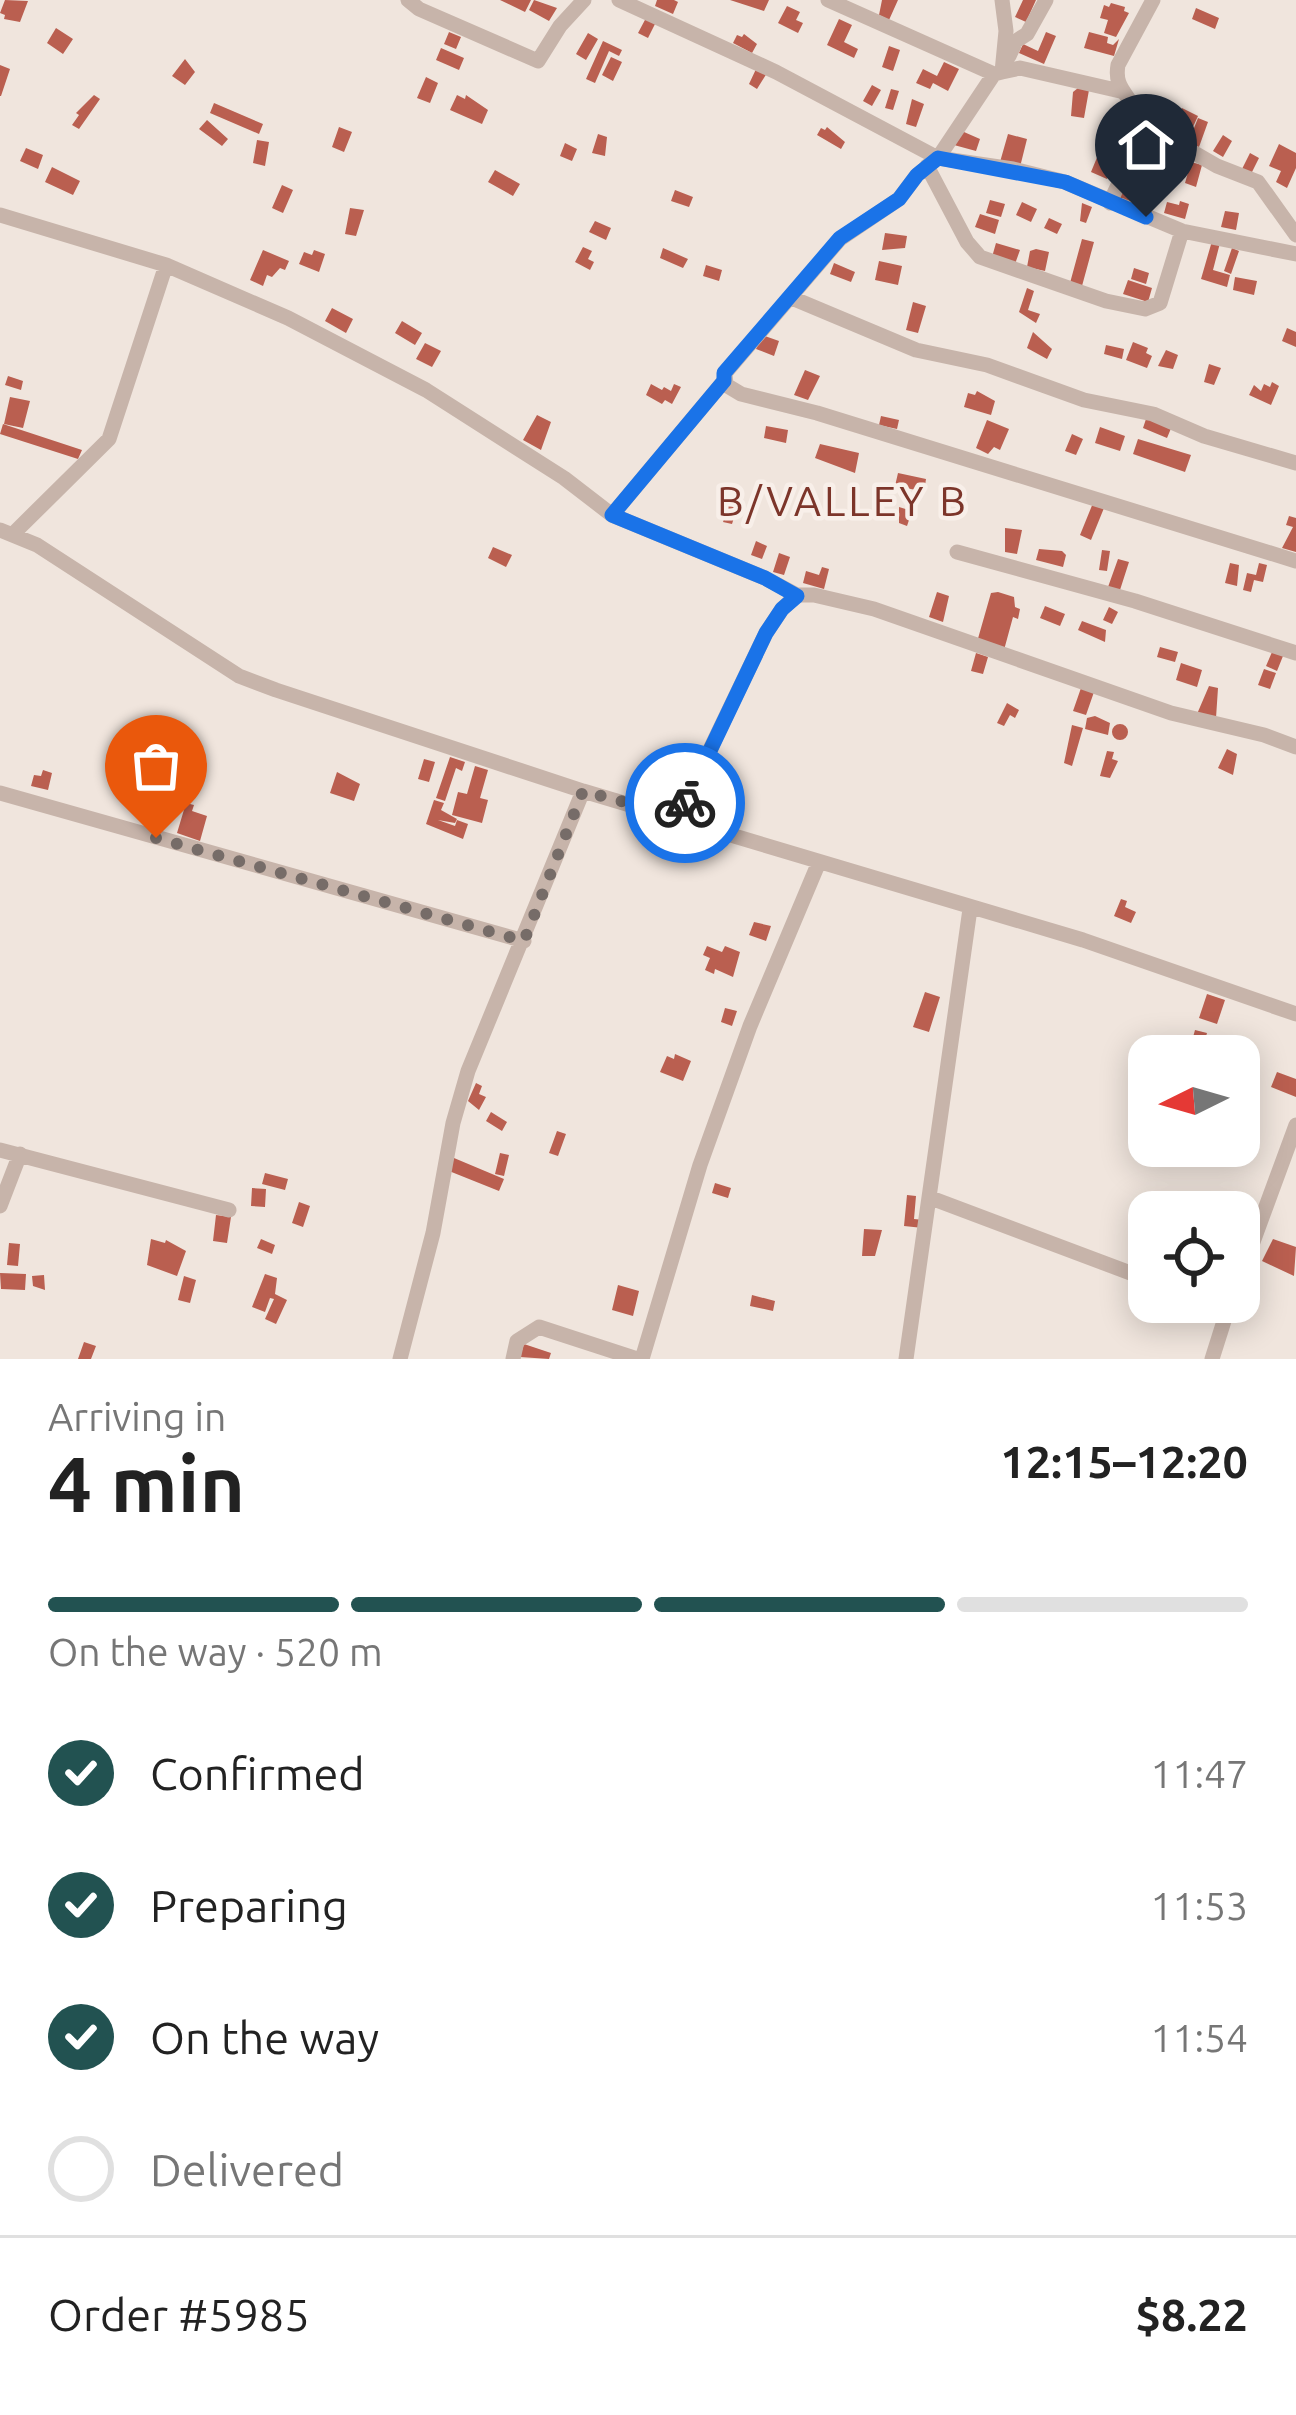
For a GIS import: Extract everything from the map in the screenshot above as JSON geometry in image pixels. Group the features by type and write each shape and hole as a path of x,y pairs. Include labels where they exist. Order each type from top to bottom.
{"street":[{"path":"408,0 538,61 584,0"},
{"path":"619,0 776,72 932,162 1065,182 1182,231 1296,254"},
{"path":"828,0 998,73 1020,68 1120,91"},
{"path":"998,73 1006,32 1002,0"},
{"path":"612,515 724,381 724,373 840,238 899,199 932,162 1016,41 1028,34 1046,0"},
{"path":"1110,203 1137,130 1133,107 1120,91 1118,65 1154,0"},
{"path":"1137,130 1163,135 1217,166 1258,182 1296,235"},
{"path":"932,162 967,242 980,257 1106,301 1145,309 1160,304 1182,231"},
{"path":"0,215 166,265 288,317 426,390 564,478 612,515 765,578 797,596 814,595 874,609 1171,713 1296,747"},
{"path":"166,265 109,439 7,532 38,545 239,676 583,791 1083,940 1296,1014"},
{"path":"792,298 916,350 987,365 1084,400 1153,414 1204,436 1296,463"},
{"path":"724,381 741,394 817,413 1296,562"},
{"path":"957,552 1135,601 1296,653"},
{"path":"678,816 766,633 797,596"},
{"path":"400,1359 433,1233 463,1088 583,791"},
{"path":"0,794 524,941"},
{"path":"513,1359 517,1342 539,1327 639,1359 749,1027 819,862"},
{"path":"906,1359 970,909"},
{"path":"1260,1230 1296,1125"},
{"path":"0,1150 229,1210"},
{"path":"0,1206 20,1154"},
{"path":"931,1198 1128,1272"},
{"path":"1212,1359 1223,1323"}],"building":[{"path":"5,0 28,1 20,22 4,19 0,13"},
{"path":"500,0 531,0 525,12"},
{"path":"534,0 557,8 549,21 529,10"},
{"path":"657,0 678,2 673,14 655,6"},
{"path":"730,0 769,0 764,11"},
{"path":"882,0 898,0 889,20 879,15"},
{"path":"1023,0 1036,0 1026,22 1015,17"},
{"path":"1111,3 1129,13 1116,37 1104,33 1108,20 1100,18 1104,5"},
{"path":"787,6 800,12 796,20 803,23 798,33 778,23"},
{"path":"1196,8 1219,18 1215,29 1192,19"},
{"path":"646,18 656,22 648,38 638,33"},
{"path":"839,19 852,25 844,42 858,49 854,58 827,45"},
{"path":"56,28 73,39 63,54 47,43"},
{"path":"449,32 461,37 456,49 444,44"},
{"path":"1046,32 1056,36 1044,64 1019,53 1023,44 1038,51"},
{"path":"1089,32 1108,37 1107,43 1113,45 1119,39 1114,56 1084,48"},
{"path":"588,33 598,39 586,60 576,54"},
{"path":"744,34 757,44 752,53 733,43 737,35"},
{"path":"603,41 622,50 619,56 609,51 595,83 586,79"},
{"path":"889,46 900,50 893,71 882,67"},
{"path":"441,48 464,58 459,70 436,60"},
{"path":"611,57 622,62 613,81 602,75"},
{"path":"185,59 195,72 185,85 172,76"},
{"path":"944,62 959,69 948,91 933,83 930,89 916,83 923,69 937,76"},
{"path":"0,65 10,69 1,96 0,96"},
{"path":"757,67 767,73 757,89 749,84"},
{"path":"426,77 438,83 430,103 417,98"},
{"path":"872,85 881,90 872,106 863,101"},
{"path":"891,89 899,91 893,110 885,108"},
{"path":"1089,90 1084,118 1071,116 1073,92"},
{"path":"94,95 100,99 79,129 72,125 76,113"},
{"path":"457,95 465,99 466,95 488,110 482,124 450,110"},
{"path":"912,99 924,104 916,127 906,124"},
{"path":"214,103 263,124 259,134 210,113"},
{"path":"1182,108 1198,116 1187,140 1174,125"},
{"path":"1198,118 1208,122 1199,147 1188,143"},
{"path":"207,120 228,139 222,146 199,129"},
{"path":"339,127 352,132 344,152 332,147"},
{"path":"827,127 845,142 841,149 817,135"},
{"path":"957,133 980,139 976,151 954,145"},
{"path":"598,134 607,137 605,156 592,153"},
{"path":"1008,134 1027,139 1020,167 1000,162"},
{"path":"1223,135 1232,141 1223,157 1213,151"},
{"path":"257,140 269,142 265,166 253,163"},
{"path":"1138,141 1170,153 1161,176 1137,168 1139,162 1131,159"},
{"path":"565,143 577,149 572,161 560,156"},
{"path":"1103,143 1119,150 1107,179 1091,172"},
{"path":"1279,144 1296,153 1296,168 1287,188 1276,182 1281,171 1269,166"},
{"path":"26,148 43,155 38,169 20,161"},
{"path":"1250,153 1259,158 1251,174 1242,169"},
{"path":"1191,162 1202,165 1196,187 1185,183"},
{"path":"52,167 80,181 73,195 45,182"},
{"path":"495,170 520,184 513,196 488,182"},
{"path":"282,185 293,190 283,213 272,208"},
{"path":"1122,189 1137,191 1135,202 1120,199"},
{"path":"675,190 693,197 689,207 671,201"},
{"path":"990,200 1005,204 1001,217 986,213"},
{"path":"1180,201 1189,204 1185,219 1164,213 1167,202 1179,205"},
{"path":"1022,202 1037,209 1031,222 1016,215"},
{"path":"1082,203 1092,207 1086,223 1080,221"},
{"path":"350,208 364,210 356,236 345,234"},
{"path":"1225,211 1239,213 1236,230 1221,227"},
{"path":"980,214 999,220 995,234 975,227"},
{"path":"1049,218 1062,224 1057,234 1044,228"},
{"path":"595,221 611,228 606,240 589,232"},
{"path":"885,233 907,236 905,248 882,250"},
{"path":"1082,239 1094,242 1082,286 1070,283"},
{"path":"1212,241 1220,243 1213,270 1230,275 1227,287 1201,279"},
{"path":"996,243 1020,250 1015,264 992,257"},
{"path":"583,247 592,251 590,270 575,262"},
{"path":"663,248 688,259 683,268 660,258"},
{"path":"1232,248 1239,251 1231,274 1224,271"},
{"path":"263,250 289,261 285,270 267,275 263,286 250,280"},
{"path":"314,250 325,254 319,272 299,264 304,252 312,255"},
{"path":"1030,251 1049,252 1045,271 1027,267"},
{"path":"879,261 902,266 898,285 875,280"},
{"path":"834,263 855,272 851,282 830,274"},
{"path":"706,265 722,270 719,281 703,276"},
{"path":"1134,268 1149,273 1146,284 1131,279"},
{"path":"1235,277 1257,281 1254,295 1233,290"},
{"path":"1128,280 1152,288 1148,302 1123,294"},
{"path":"1027,288 1034,291 1028,310 1040,314 1036,323 1019,312"},
{"path":"913,302 926,306 918,333 906,330"},
{"path":"332,308 353,319 346,333 325,321"},
{"path":"402,321 422,333 415,345 395,333"},
{"path":"1287,328 1296,332 1296,347 1282,341"},
{"path":"1033,332 1052,349 1047,359 1027,348"},
{"path":"762,335 779,341 774,356 756,349"},
{"path":"1133,342 1148,348 1146,353 1152,356 1147,368 1126,360"},
{"path":"425,343 441,351 432,367 416,359"},
{"path":"1106,345 1124,349 1122,359 1104,354"},
{"path":"1166,350 1178,355 1173,369 1158,366"},
{"path":"1209,364 1221,368 1214,385 1204,382"},
{"path":"805,370 820,376 808,400 794,395"},
{"path":"8,376 23,381 21,390 5,385"},
{"path":"1272,382 1279,386 1271,405 1249,395 1254,385 1261,391"},
{"path":"651,384 671,391 674,384 681,387 672,404 665,400 662,404 646,395"},
{"path":"977,391 995,401 991,415 964,407 968,393"},
{"path":"10,397 30,401 23,428 4,424"},
{"path":"537,415 551,422 541,450 523,440"},
{"path":"881,416 899,420 897,429 879,425"},
{"path":"1147,416 1172,426 1167,438 1143,428"},
{"path":"987,420 1009,429 1000,450 994,447 988,454 976,448"},
{"path":"3,424 82,450 78,459 0,434"},
{"path":"766,426 788,430 786,443 764,438"},
{"path":"1100,427 1125,436 1120,451 1095,443"},
{"path":"1072,434 1083,439 1076,455 1065,451"},
{"path":"1138,439 1191,455 1185,472 1133,454"},
{"path":"820,444 859,453 855,473 815,458"},
{"path":"898,473 926,479 924,492 915,494 916,490 895,486"},
{"path":"731,496 740,499 732,524 723,522 726,514 718,511 722,500 729,503"},
{"path":"1093,503 1104,508 1091,540 1080,535"},
{"path":"899,507 912,511 907,526 899,523"},
{"path":"1289,516 1296,518 1296,552 1282,548 1293,527 1286,525"},
{"path":"1005,528 1022,530 1017,554 1005,552"},
{"path":"756,541 767,546 762,559 751,555"},
{"path":"493,547 512,555 506,567 488,558"},
{"path":"1039,549 1062,551 1066,555 1063,567 1036,560"},
{"path":"1102,550 1110,551 1107,571 1099,570"},
{"path":"779,553 790,557 784,575 773,572"},
{"path":"1118,559 1129,562 1120,590 1108,587"},
{"path":"1230,563 1239,565 1237,586 1225,583"},
{"path":"1259,563 1267,565 1263,582 1254,580 1251,592 1243,590 1247,573 1256,575"},
{"path":"822,567 829,569 824,589 803,583 806,571 819,575"},
{"path":"937,592 949,596 943,622 929,617"},
{"path":"991,593 1014,597 1020,609 1018,619 1013,617 1004,650 977,642"},
{"path":"1045,606 1065,614 1060,626 1040,618"},
{"path":"1109,607 1118,612 1112,624 1103,620"},
{"path":"1082,621 1106,630 1105,642 1078,630"},
{"path":"1160,647 1178,652 1175,662 1157,657"},
{"path":"1272,652 1283,656 1277,671 1266,666"},
{"path":"976,653 988,657 983,674 971,671"},
{"path":"1181,663 1202,670 1197,687 1176,680"},
{"path":"1264,669 1276,673 1270,689 1258,685"},
{"path":"1209,686 1218,688 1216,718 1197,714"},
{"path":"1081,688 1094,692 1086,715 1073,711"},
{"path":"1007,703 1019,710 1004,726 997,723"},
{"path":"1095,716 1110,723 1108,735 1085,729 1087,718"},
{"path":"1120,724 1128,732 1120,740 1112,732"},
{"path":"1072,725 1083,728 1072,766 1064,763"},
{"path":"1227,749 1237,754 1233,775 1218,768"},
{"path":"1107,751 1114,752 1112,759 1118,761 1110,778 1100,776"},
{"path":"450,757 465,762 462,771 456,768 445,801 436,798"},
{"path":"424,759 435,762 429,782 418,779"},
{"path":"475,766 488,770 480,798 488,800 482,823 452,815 458,792 467,794"},
{"path":"43,770 52,773 48,790 31,786 34,775 41,776"},
{"path":"337,772 360,784 354,801 330,793"},
{"path":"434,800 444,803 441,810 457,819 455,823 438,820 455,826 457,820 468,824 463,839 426,824"},
{"path":"186,803 194,805 192,811 207,816 200,841 177,833"},
{"path":"1121,899 1136,912 1131,923 1114,916"},
{"path":"754,922 771,926 766,941 749,935"},
{"path":"707,946 740,952 733,977 705,970 710,958 703,955"},
{"path":"925,992 940,997 929,1032 913,1027"},
{"path":"1207,994 1225,1000 1217,1024 1199,1018"},
{"path":"725,1008 737,1011 732,1026 721,1022"},
{"path":"675,1054 691,1061 683,1081 660,1072 667,1056 674,1059"},
{"path":"1277,1072 1296,1079 1296,1097 1271,1087"},
{"path":"476,1083 482,1086 479,1094 486,1097 479,1110 468,1101"},
{"path":"491,1112 507,1122 502,1131 486,1121"},
{"path":"557,1131 566,1134 558,1156 549,1153"},
{"path":"500,1153 509,1155 504,1176 495,1174"},
{"path":"454,1158 504,1179 499,1191 449,1171"},
{"path":"265,1173 288,1179 285,1190 262,1184"},
{"path":"715,1183 731,1188 728,1198 712,1193"},
{"path":"252,1188 266,1189 265,1207 251,1206"},
{"path":"907,1195 916,1196 914,1219 924,1220 923,1228 904,1226"},
{"path":"299,1202 310,1206 303,1227 292,1223"},
{"path":"216,1215 231,1217 227,1243 213,1241"},
{"path":"864,1229 882,1230 875,1256 862,1256"},
{"path":"151,1239 166,1240 186,1251 177,1276 147,1265"},
{"path":"261,1239 275,1245 272,1254 257,1248"},
{"path":"1273,1239 1296,1247 1294,1276 1262,1261"},
{"path":"9,1243 20,1244 18,1266 7,1265"},
{"path":"0,1273 26,1274 25,1290 1,1289"},
{"path":"265,1274 277,1278 275,1294 287,1300 276,1324 265,1319 274,1299 270,1298 265,1312 252,1307"},
{"path":"44,1275 45,1290 33,1286 32,1276"},
{"path":"184,1276 196,1280 190,1303 178,1300"},
{"path":"618,1285 639,1291 633,1316 612,1310"},
{"path":"752,1295 775,1301 773,1311 750,1306"},
{"path":"84,1342 96,1346 91,1359 78,1359"},
{"path":"524,1344 551,1353 549,1359 520,1357"}],"way so far":[{"path":"156,838 524,941 583,791 678,816 685,803"}],"district":[{"name":"B/VALLEY B","path":"843,501"}],"route":[{"path":"685,803 766,633 797,596 765,578 612,515 724,381 724,373 765,323 792,298 840,238 899,199 938,158 1065,182 1146,217"}]}
